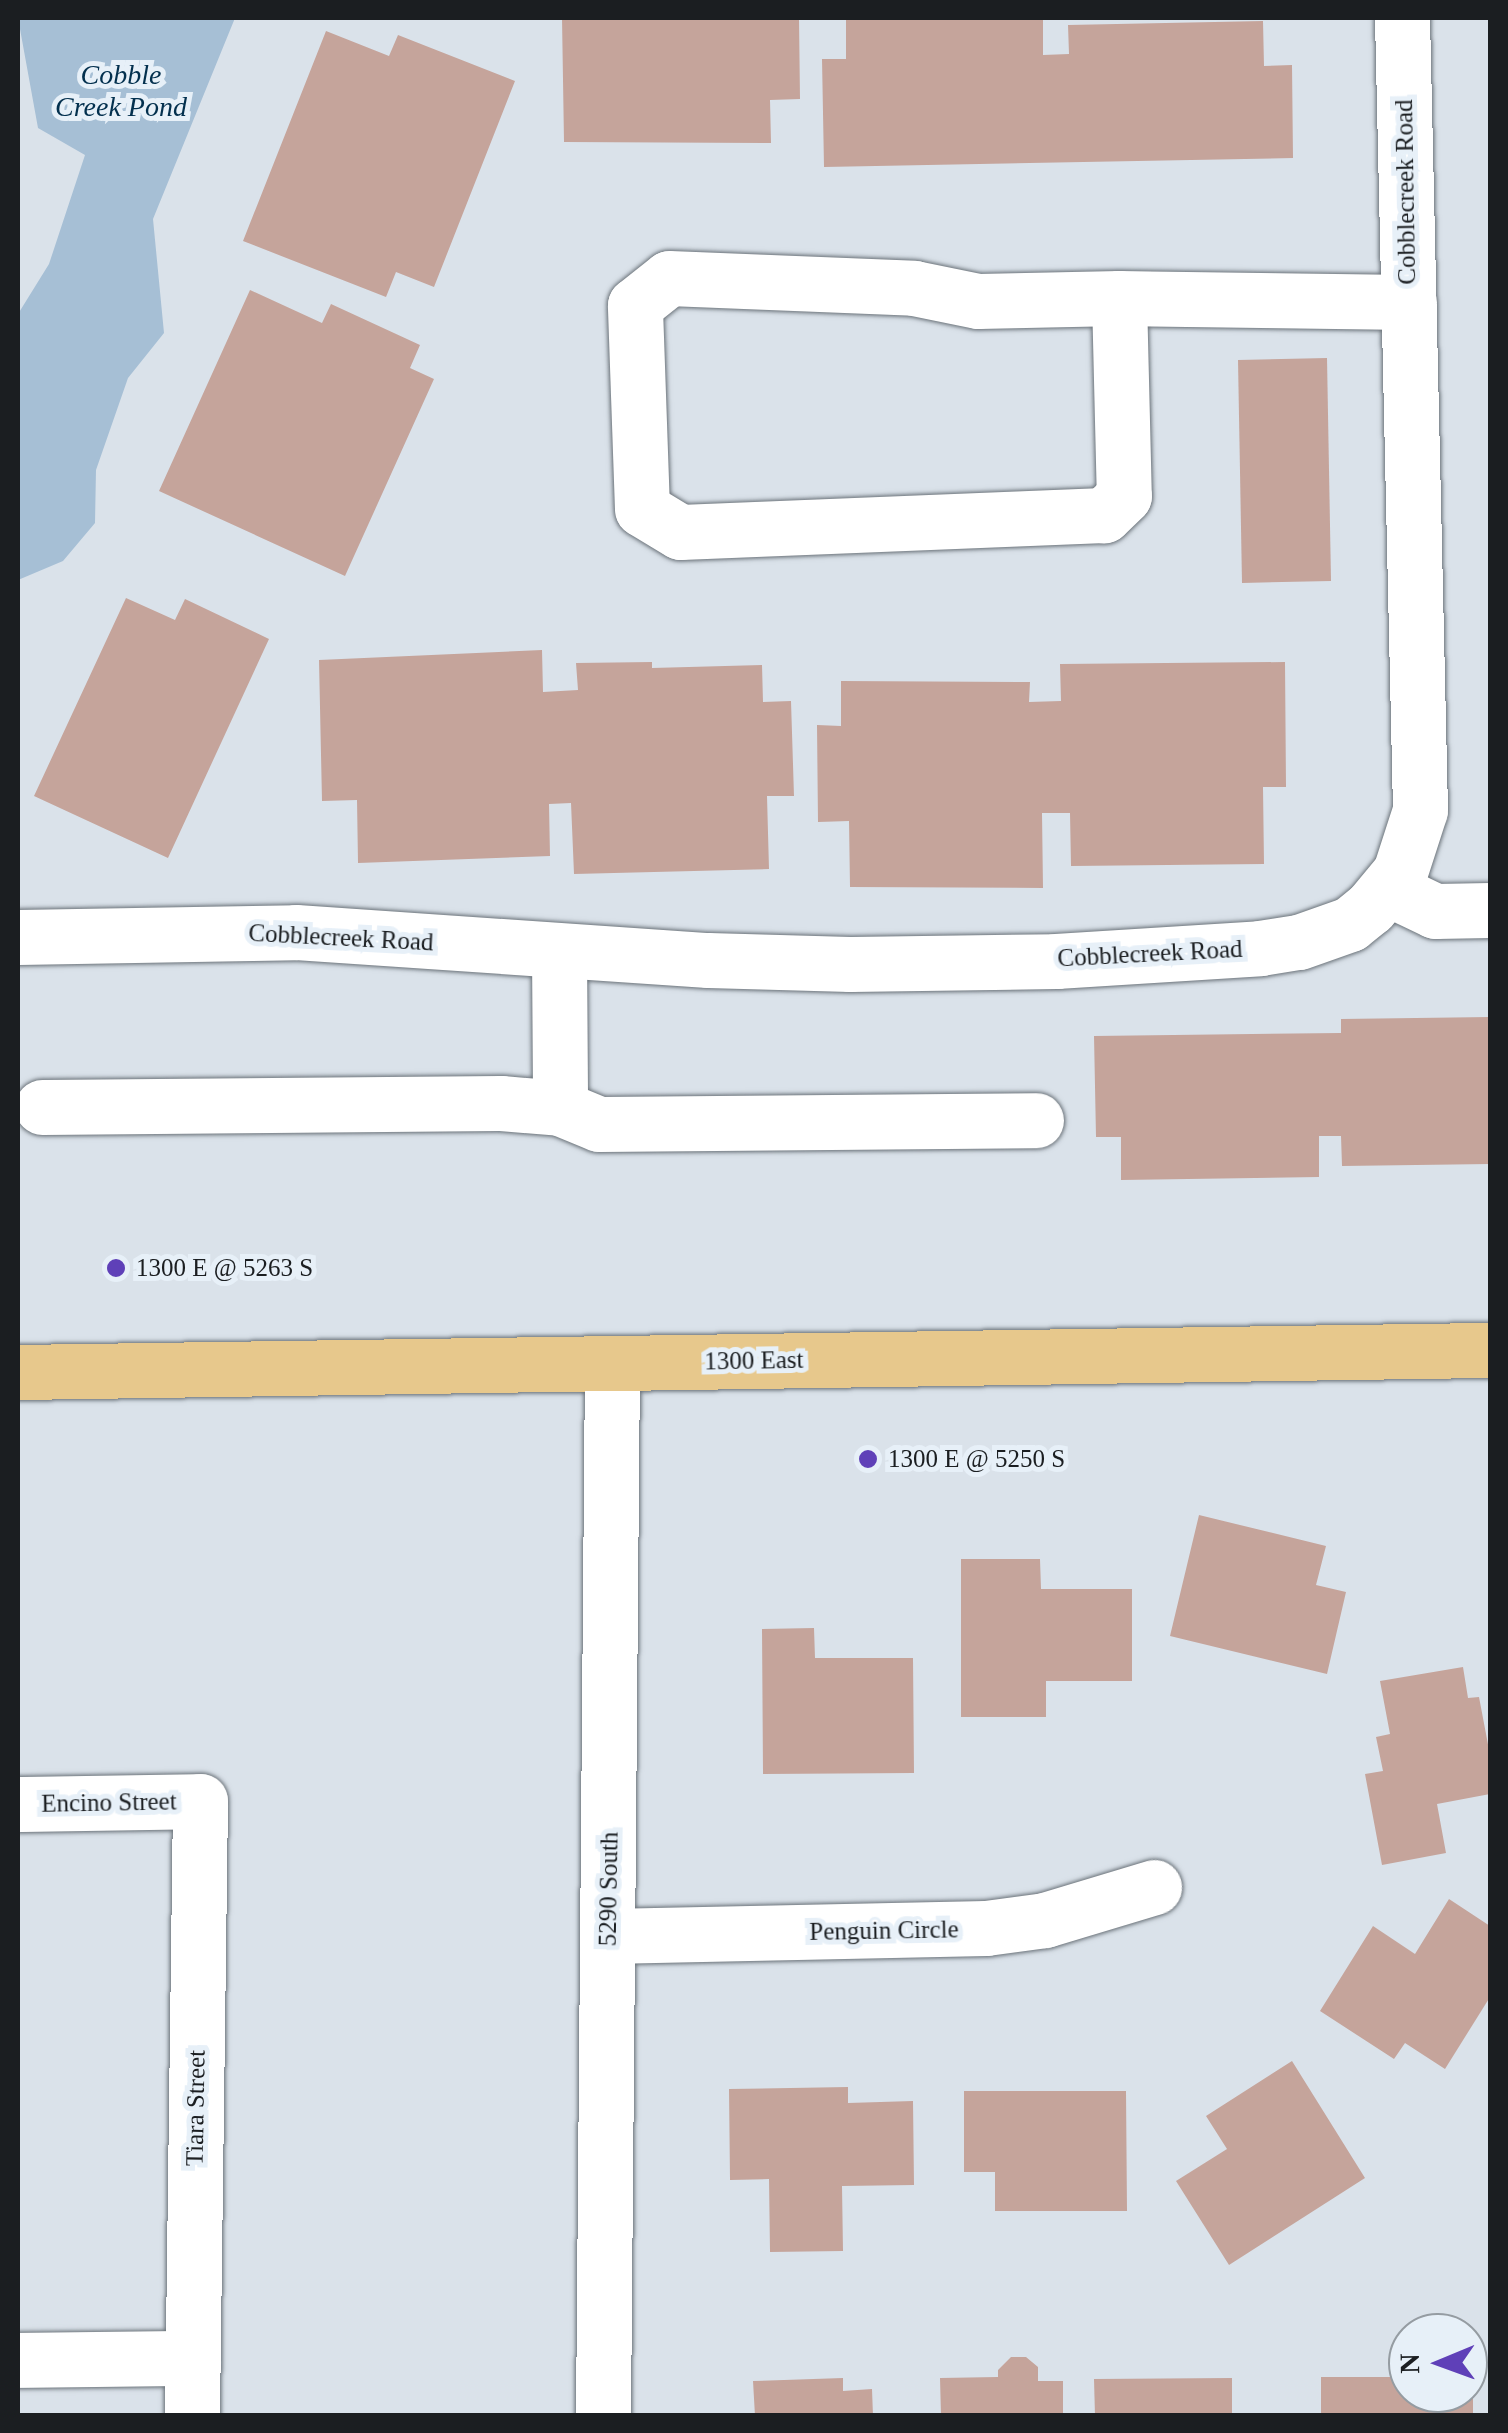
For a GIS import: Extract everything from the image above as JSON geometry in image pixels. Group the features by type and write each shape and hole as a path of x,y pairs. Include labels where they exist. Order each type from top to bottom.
{"main road":[{"name":"1300 East","path":"18,1372 1490,1350"}],"street":[{"name":"Cobblecreek Road","path":"18,937 296,932 558,951 850,964 1056,960 1260,948 1299,942 1350,924 1389,889 1410,852 1420,810 1402,18"},
{"path":"1119,298 1124,496 1104,515 680,532 642,509 635,305 670,278 914,288 978,301 1119,298 1409,302"},
{"path":"1389,889 1435,911 1490,910"},
{"path":"558,951 560,1108"},
{"path":"42,1107 501,1103 560,1108 600,1124 1036,1120"},
{"name":"5290 South","path":"603,2416 612,1362"},
{"name":"Encino Street","path":"18,1804 200,1802"},
{"name":"Tiara Street","path":"192,2416 200,1802"},
{"name":"Penguin Circle","path":"608,1936 986,1928 1045,1920 1154,1887"},
{"path":"18,2360 193,2358"}],"water":[{"name":"Cobble Creek Pond","path":"18,18 235,18 153,219 164,333 128,378 96,470 95,523 63,561 18,580 18,314 49,264 85,155 38,128"}],"building":[{"path":"562,18 799,18 800,99 770,100 771,143 564,142"},
{"path":"846,18 1043,18 1043,55 1069,54 1068,25 1263,21 1264,66 1292,65 1293,158 824,167 822,59 846,59"},
{"path":"326,31 389,56 398,35 515,81 434,287 396,272 386,297 243,241"},
{"path":"250,290 322,323 331,304 420,345 410,368 434,379 345,576 159,491"},
{"path":"1327,358 1331,581 1242,583 1238,360"},
{"path":"126,598 175,620 185,599 269,639 168,858 34,796"},
{"path":"542,650 543,692 578,690 576,663 652,662 652,668 762,665 763,702 791,701 794,796 767,796 769,869 574,874 571,803 549,804 550,856 358,863 357,800 322,801 319,660"},
{"path":"1285,662 1286,787 1263,787 1264,864 1071,866 1070,813 1042,813 1043,888 850,887 849,821 818,822 817,725 841,726 841,681 1030,682 1029,702 1061,701 1060,664"},
{"path":"1490,1017 1490,1164 1342,1166 1341,1136 1319,1136 1319,1177 1121,1180 1121,1137 1096,1137 1094,1036 1341,1033 1341,1019"},
{"path":"1199,1515 1326,1546 1316,1585 1346,1592 1327,1674 1170,1636"},
{"path":"961,1559 1040,1559 1041,1589 1132,1589 1132,1681 1046,1681 1046,1717 961,1717"},
{"path":"814,1628 815,1658 913,1658 914,1773 763,1774 762,1629"},
{"path":"1463,1667 1468,1698 1479,1697 1490,1755 1490,1794 1437,1804 1446,1853 1382,1865 1365,1774 1383,1771 1376,1737 1390,1734 1380,1681"},
{"path":"1449,1899 1490,1926 1490,1997 1445,2069 1405,2043 1394,2059 1320,2011 1373,1926 1415,1954"},
{"path":"1292,2061 1365,2178 1229,2265 1176,2181 1227,2149 1206,2116"},
{"path":"848,2087 848,2103 913,2101 914,2185 842,2186 843,2251 770,2252 769,2179 730,2180 729,2089"},
{"path":"964,2091 1126,2091 1127,2211 995,2211 995,2172 964,2172"},
{"path":"1011,2357 1026,2357 1038,2367 1038,2381 1063,2381 1063,2416 941,2416 940,2378 998,2377 998,2370"},
{"path":"1321,2377 1388,2377 1388,2413 1473,2413 1473,2416 1321,2416"},
{"path":"843,2378 843,2391 872,2389 873,2416 755,2416 753,2381"},
{"path":"1232,2378 1232,2416 1095,2416 1094,2379"}],"place":[{"name":"1300 E @ 5263 S","path":"116,1268"},
{"name":"1300 E @ 5250 S","path":"868,1459"}]}
